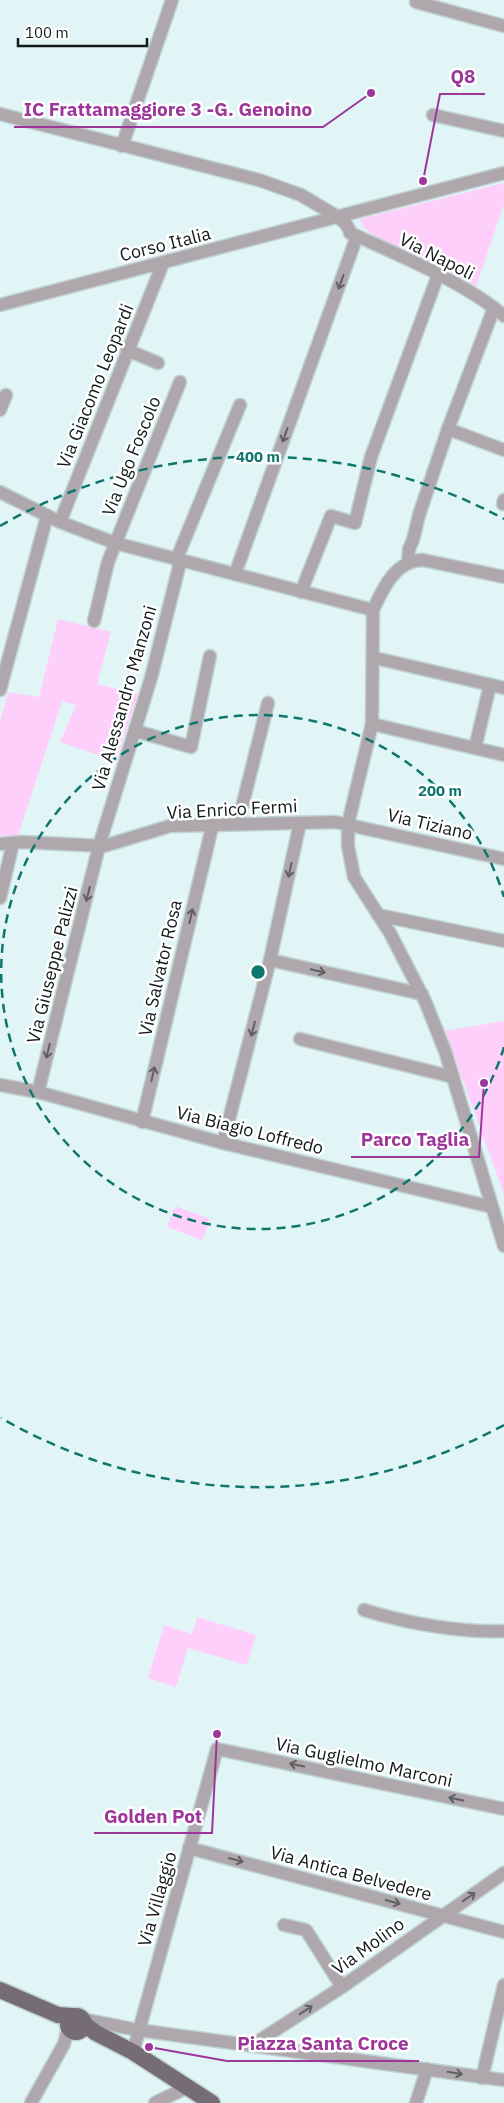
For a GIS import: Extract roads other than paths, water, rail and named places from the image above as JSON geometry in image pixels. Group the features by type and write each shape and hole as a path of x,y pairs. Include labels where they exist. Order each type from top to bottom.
{"main road":[{"path":"0,1990 75,2027 133,2052 212,2103"}],"street":[{"path":"122,146 172,0"},
{"path":"416,2 504,26"},
{"path":"0,114 259,180 301,195 338,217"},
{"path":"433,115 504,131"},
{"name":"Corso Italia","path":"0,305 504,173"},
{"name":"Via Napoli","path":"338,217 340,227 438,275 499,312"},
{"path":"235,574 354,235"},
{"name":"Via Giacomo Leopardi","path":"60,522 163,263"},
{"path":"301,592 331,516 356,523 371,457 438,275"},
{"path":"413,561 413,540 419,515 448,429 499,312"},
{"path":"127,350 158,363"},
{"name":"Via Ugo Foscolo","path":"94,621 108,562 180,382"},
{"path":"0,410 6,395"},
{"name":"Via Alessandro Manzoni","path":"99,846 136,732 179,567 177,558 240,405"},
{"path":"448,429 504,450"},
{"path":"0,492 60,522 115,543 373,610"},
{"path":"0,690 47,516"},
{"path":"504,577 413,561 396,571 373,610 372,724 348,824 348,846 354,877 390,933 422,994 445,1051 504,1246"},
{"path":"136,732 191,747 210,656"},
{"path":"374,658 504,688"},
{"path":"475,748 490,684"},
{"path":"238,823 268,703"},
{"path":"372,724 504,755"},
{"name":"Via Enrico Fermi","path":"6,843 99,846 170,826 213,823 335,822 348,824"},
{"name":"Via Salvator Rosa","path":"142,1122 213,823"},
{"path":"223,1143 270,960 300,823"},
{"name":"Via Tiziano","path":"348,824 504,859"},
{"path":"0,898 6,843"},
{"name":"Via Giuseppe Palizzi","path":"38,1092 99,846"},
{"path":"378,914 504,941"},
{"path":"270,960 422,994"},
{"path":"300,1039 453,1077"},
{"name":"Via Biagio Loffredo","path":"1,1089 38,1092 223,1143 492,1206"},
{"path":"364,1610 386,1617 469,1630 504,1631"},
{"name":"Via Guglielmo Marconi","path":"217,1749 504,1809"},
{"name":"Via Villaggio","path":"133,2052 217,1749"},
{"name":"Via Antica Belvedere","path":"189,1848 504,1932"},
{"name":"Via Molino","path":"251,2046 342,1987 504,1873"},
{"path":"284,1925 306,1930 342,1987"},
{"path":"482,2078 504,1985"},
{"path":"31,2103 75,2027 138,2030 504,2080"},
{"path":"416,2103 427,2069"},
{"path":"155,2103 188,2087"}],"place":[{"name":"IC Frattamaggiore 3 -G. Genoino","path":"371,93"},
{"name":"Q8","path":"423,181"},
{"name":"Parco Taglia","path":"484,1083"},
{"name":"Golden Pot","path":"217,1734"},
{"name":"Piazza Santa Croce","path":"149,2047"}]}
